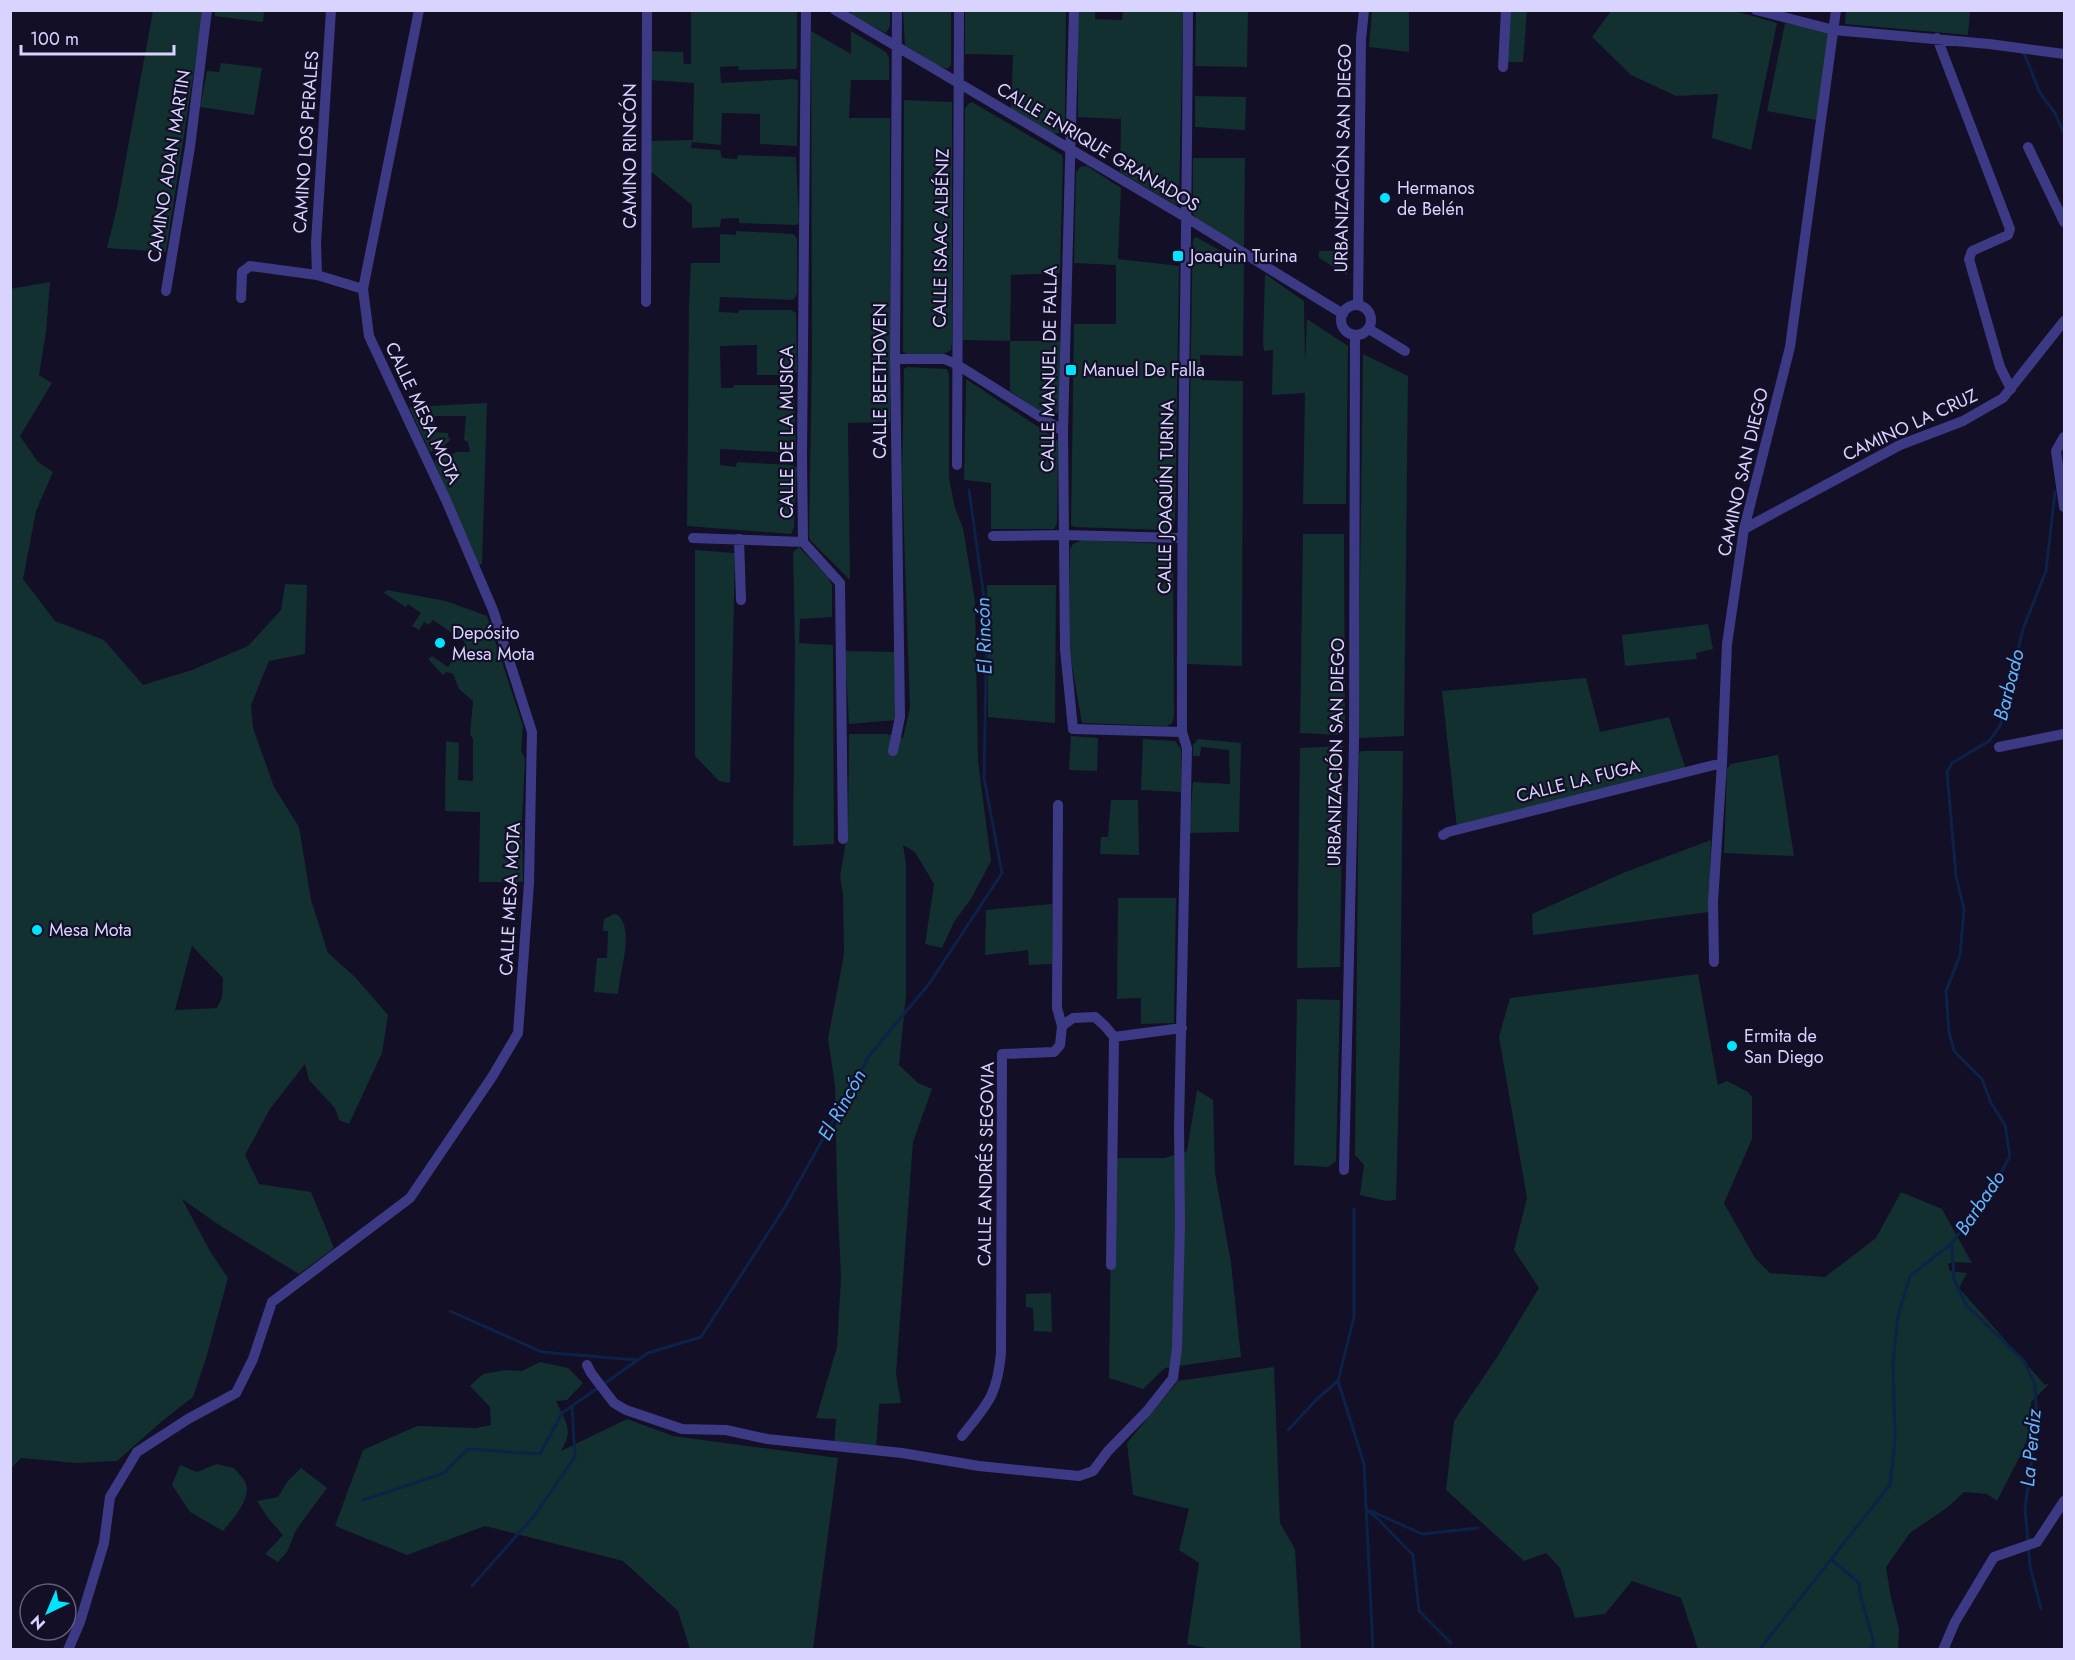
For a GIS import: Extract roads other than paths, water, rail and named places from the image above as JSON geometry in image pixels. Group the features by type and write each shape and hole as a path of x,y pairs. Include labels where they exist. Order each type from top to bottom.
{"street":[{"name":"CAMINO ADAN MARTIN","path":"166,291 190,147 207,10"},
{"name":"CAMINO LOS PERALES","path":"317,275 316,242 331,10"},
{"name":"CALLE MESA MOTA","path":"68,1650 80,1622 104,1543 110,1497 137,1452 188,1419 236,1393 253,1359 272,1302 410,1198 492,1077 518,1033 529,883 532,732 493,610 446,500 369,336 363,289 419,10"},
{"name":"CAMINO RINCÓN","path":"646,302 647,10"},
{"name":"CALLE DE LA MUSICA","path":"806,10 803,542 840,583 843,839"},
{"name":"CALLE ENRIQUE GRANADOS","path":"834,10 1187,218 1343,314"},
{"name":"CALLE BEETHOVEN","path":"893,751 900,717 896,359 897,10"},
{"name":"CALLE ISAAC ALBÉNIZ","path":"957,465 959,10"},
{"name":"CALLE MANUEL DE FALLA","path":"1074,10 1064,431 1065,649 1073,729 1182,732"},
{"name":"CALLE JOAQUÍN TURINA","path":"587,1365 614,1403 634,1413 682,1430 726,1430 767,1439 902,1453 979,1467 1079,1476 1093,1471 1108,1450 1147,1411 1173,1378 1177,1337 1187,748 1182,732 1181,538 1188,10"},
{"name":"URBANIZACIÓN SAN DIEGO","path":"1358,305 1361,39 1364,10"},
{"path":"1503,67 1506,10"},
{"path":"1756,10 1834,30 2064,54"},
{"name":"CAMINO SAN DIEGO","path":"1714,962 1713,902 1727,644 1744,529 1790,347 1836,10"},
{"path":"1937,39 2010,229 2008,235 1972,251 1969,259 2000,367 2011,389"},
{"path":"2028,147 2064,222"},
{"path":"241,298 242,272 250,266 317,275 363,289"},
{"path":"1358,305 1370,314 1371,324 1360,335 1355,335 1343,328 1341,318 1349,307 1358,305"},
{"name":"CAMINO LA CRUZ","path":"1744,529 1900,445 1963,421 2003,398 2064,321"},
{"path":"1369,328 1405,351"},
{"name":"URBANIZACIÓN SAN DIEGO","path":"1344,1170 1354,755 1355,335"},
{"path":"896,359 944,359 956,364 1064,431"},
{"path":"2064,437 2056,450 2061,456 2064,507"},
{"path":"993,536 1181,538"},
{"path":"693,538 803,542"},
{"path":"739,539 741,600"},
{"path":"1999,747 2064,734"},
{"name":"CALLE LA FUGA","path":"1443,835 1722,763"},
{"path":"1058,805 1057,1008 1062,1026 1074,1018 1095,1017 1114,1036 1111,1265"},
{"name":"CALLE ANDRÉS SEGOVIA","path":"962,1436 990,1401 999,1370 1002,1054 1054,1052 1060,1045 1062,1026"},
{"path":"1114,1036 1182,1028"},
{"path":"1943,1650 1955,1622 1994,1557 2037,1542 2064,1502"}],"waterway":[{"name":"Barbado","path":"2024,53 2040,93 2055,113 2064,134"},
{"name":"El Rincón","path":"363,1500 444,1473 468,1449 540,1454 562,1413 648,1353 701,1337 785,1207 869,1056 929,984 1002,873 984,778 987,619 969,490"},
{"name":"Barbado","path":"1759,1650 1890,1485 1895,1440 1893,1362 1898,1316 1910,1276 1952,1243 1992,1189 2010,1156 2005,1125 1991,1103 1982,1079 1954,1051 1949,1032 1946,991 1960,955 1964,909 1956,876 1947,772 1952,763 1989,741 2000,726 2023,629 2046,571 2055,492"},
{"path":"1354,1209 1354,1317 1338,1381 1364,1464 1373,1650"},
{"name":"La Perdiz","path":"1952,1243 1954,1279 1966,1305 2024,1361 2035,1384 2037,1424 2025,1508 2030,1566 2041,1609"},
{"path":"450,1311 542,1352 637,1360"},
{"path":"1288,1430 1318,1398 1338,1381"},
{"path":"472,1586 534,1516 575,1457 572,1406"},
{"path":"1366,1509 1413,1555 1419,1611 1451,1643"},
{"path":"1371,1511 1422,1534 1478,1528"},
{"path":"1832,1560 1859,1583 1874,1643 1871,1650"}],"place":[{"name":"Hermanos de Belén","path":"1385,198"},
{"name":"Joaquin Turina","path":"1178,256"},
{"name":"Manuel De Falla","path":"1071,370"},
{"name":"Depósito Mesa Mota","path":"440,643"},
{"name":"Mesa Mota","path":"37,930"},
{"name":"Ermita de San Diego","path":"1732,1046"}]}
